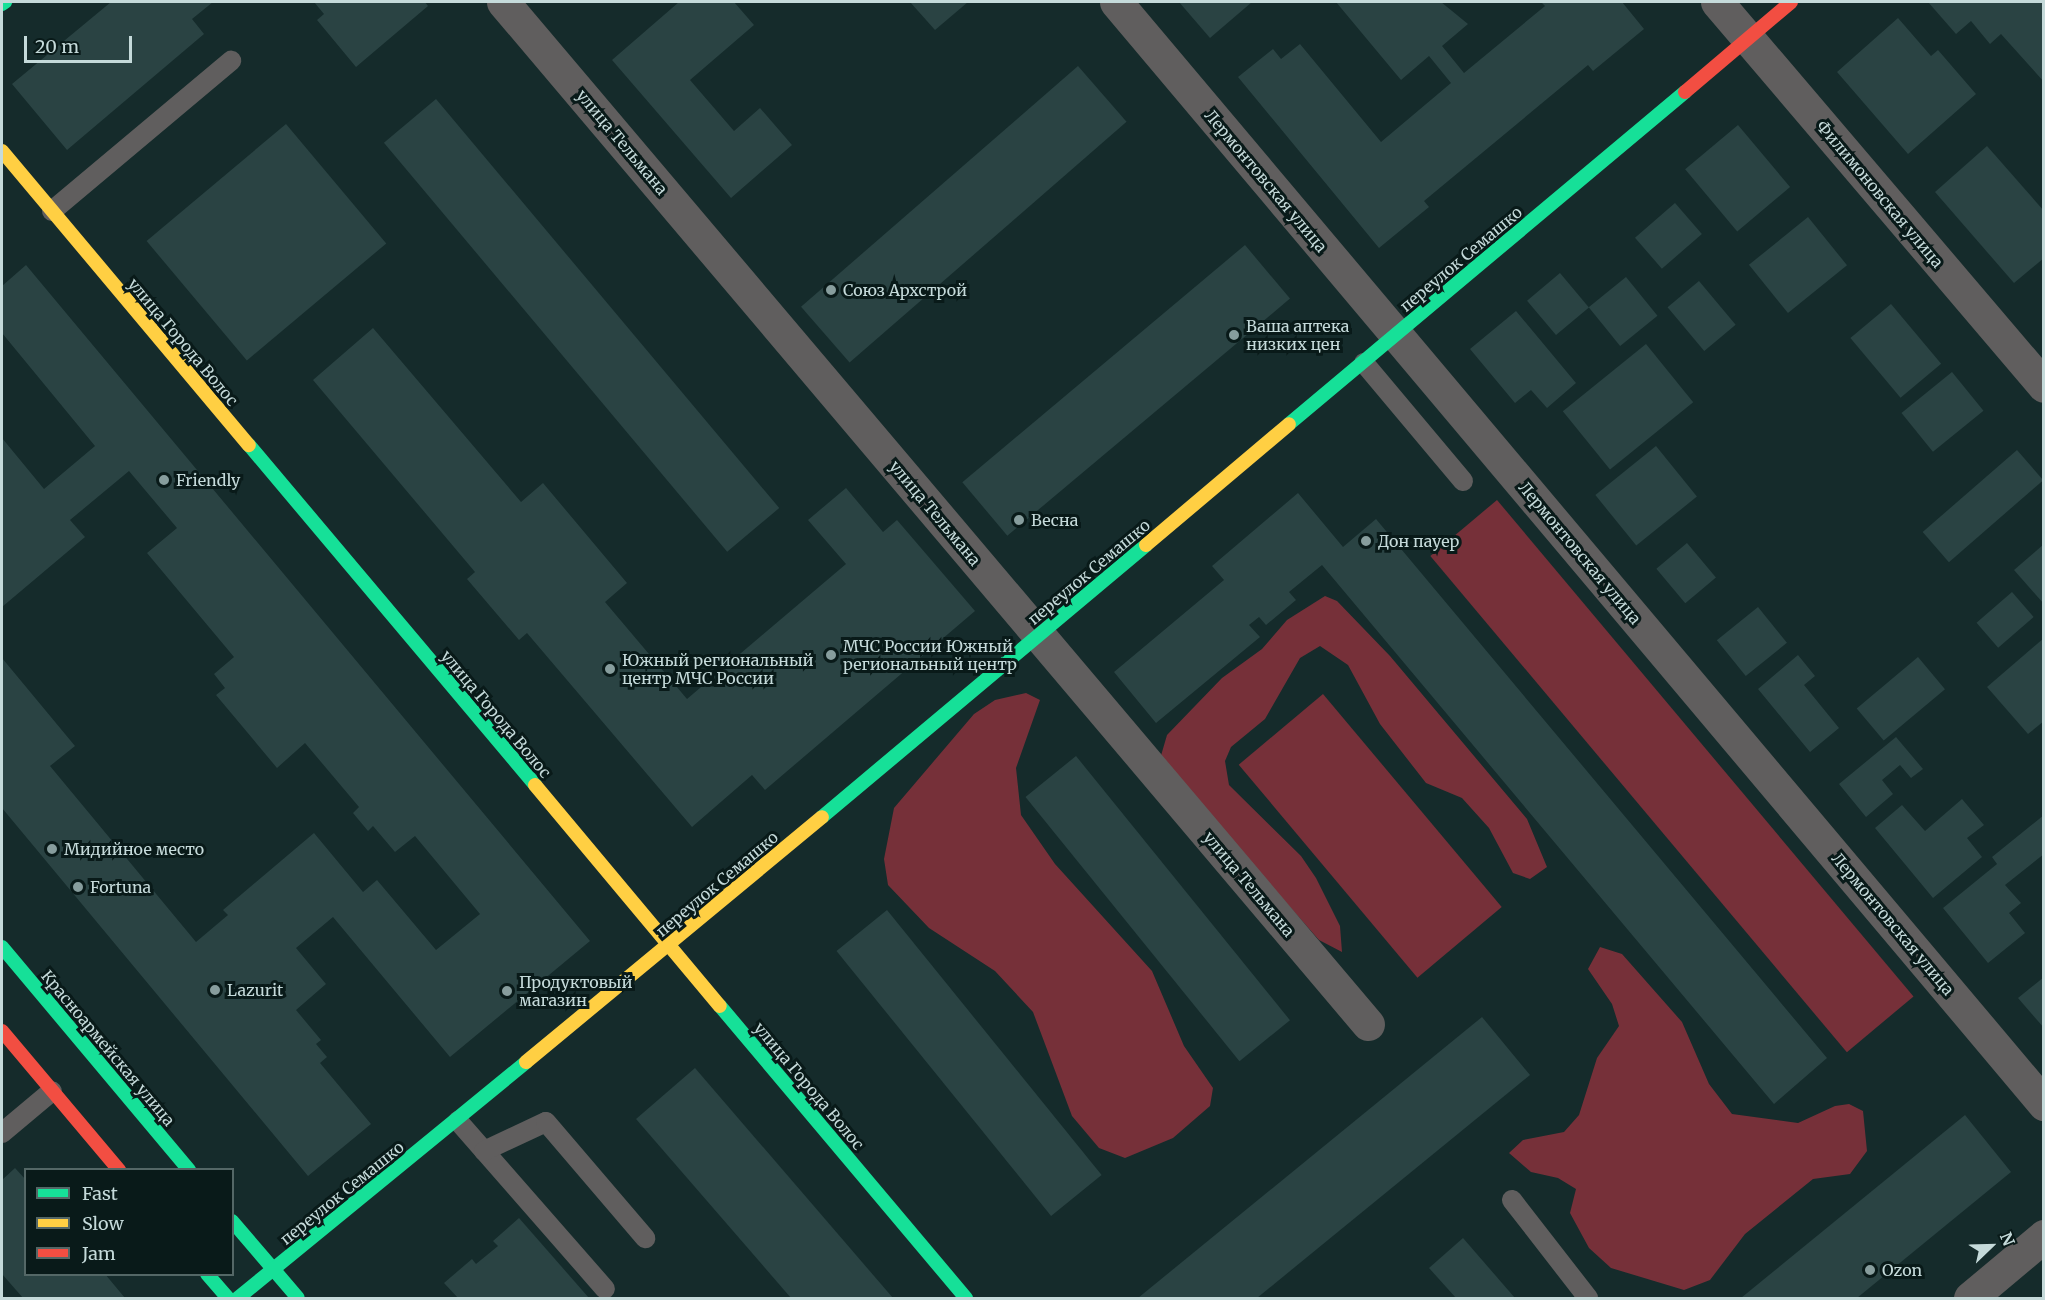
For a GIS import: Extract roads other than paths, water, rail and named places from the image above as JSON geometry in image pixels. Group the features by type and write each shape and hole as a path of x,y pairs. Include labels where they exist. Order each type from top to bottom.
{"street":[{"name":"улица Тельмана","path":"503,2 1368,1024"},
{"name":"Лермонтовская улица","path":"1116,2 2043,1104"},
{"name":"Филимоновская улица","path":"1717,2 2043,386"},
{"name":"переулок Семашко","path":"238,1299 669,946 1791,2"},
{"name":"улица Города Волос","path":"2,151 966,1299"},
{"name":"Красноармейская улица","path":"2,947 187,1168"},
{"path":"2,1031 116,1168"},
{"path":"234,1223 298,1299"},
{"path":"1970,1299 2043,1236"},
{"path":"208,1276 228,1299"}],"lane":[{"path":"52,211 231,61"},
{"path":"1364,363 1463,481"},
{"path":"2,1133 52,1090"},
{"path":"458,1121 605,1289"},
{"path":"484,1150 546,1122 645,1238"},
{"path":"1512,1200 1588,1299"}],"place":[{"name":"Союз Архстрой","path":"831,290"},
{"name":"Ваша аптека низких цен","path":"1234,335"},
{"name":"Friendly","path":"164,480"},
{"name":"Весна","path":"1019,520"},
{"name":"Дон пауер","path":"1366,541"},
{"name":"МЧС России Южный региональный центр","path":"831,655"},
{"name":"Южный региональный центр МЧС России","path":"610,669"},
{"name":"Мидийное место","path":"52,849"},
{"name":"Fortuna","path":"78,887"},
{"name":"Lazurit","path":"215,990"},
{"name":"Продуктовый магазин","path":"507,991"},
{"name":"Ozon","path":"1870,1270"}]}
